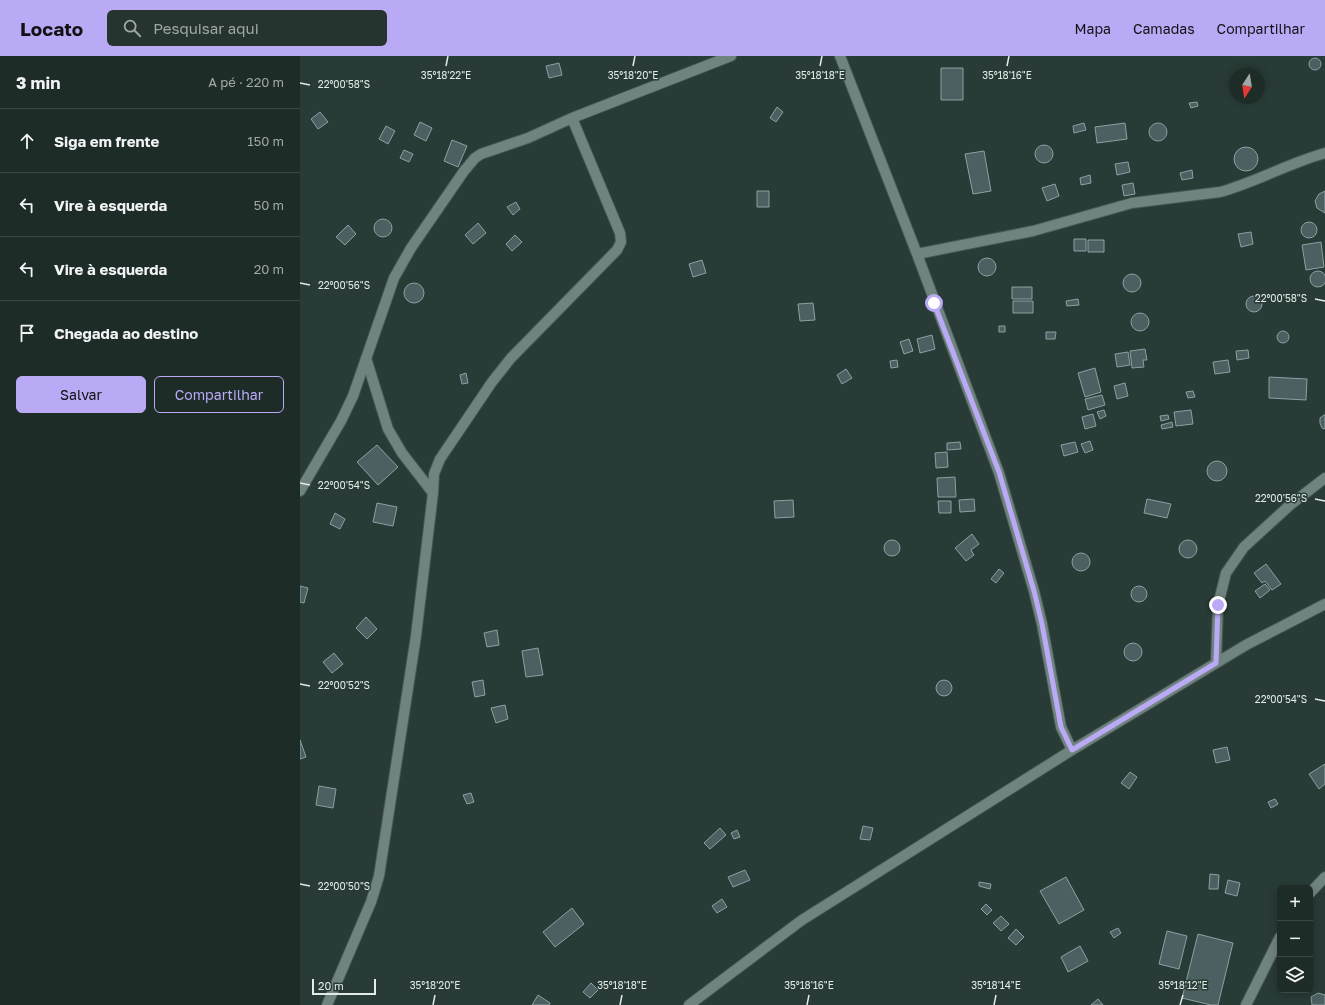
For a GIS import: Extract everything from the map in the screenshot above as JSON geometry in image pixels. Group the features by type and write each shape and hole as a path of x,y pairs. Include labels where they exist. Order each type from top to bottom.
{"street":[{"path":"300,491 341,422 353,396 394,278 410,248 464,171 475,158 482,154 528,138 572,118 731,56"},
{"path":"840,56 917,254 999,472 1038,604 1061,727 1072,750"},
{"path":"327,1005 372,902 379,876 416,636 434,474 440,459 492,382 511,358 617,250 621,242 620,233 572,118"},
{"path":"917,254 1033,231 1132,203 1220,192 1325,153"},
{"path":"366,358 388,429 402,453 433,493"},
{"path":"1216,663 1218,605 1226,573 1244,547 1290,505 1325,478"},
{"path":"689,1005 802,920 1072,750 1246,645 1325,604"},
{"path":"1313,890 1325,877"},
{"path":"1246,1005 1277,943"}],"building":[{"path":"1313,58 1317,58 1321,64 1317,70 1313,70 1309,66 1309,62"},
{"path":"559,63 562,75 549,78 546,66"},
{"path":"941,68 963,68 963,100 941,100"},
{"path":"1197,102 1198,106 1191,108 1189,103"},
{"path":"777,107 783,112 776,122 770,118"},
{"path":"320,112 328,122 318,129 311,119"},
{"path":"420,122 432,128 426,141 414,135"},
{"path":"1084,123 1086,130 1074,133 1073,126"},
{"path":"1125,123 1127,139 1097,143 1095,127"},
{"path":"1154,123 1162,123 1167,128 1165,139 1162,141 1154,141 1149,136 1149,128"},
{"path":"386,126 395,131 388,144 379,139"},
{"path":"452,140 467,146 458,167 444,161"},
{"path":"1044,145 1050,148 1053,154 1050,160 1044,163 1038,160 1035,154 1038,148"},
{"path":"1246,147 1251,148 1257,154 1257,164 1251,170 1246,171 1241,170 1235,164 1234,159 1235,154 1241,148"},
{"path":"404,150 413,154 409,162 400,158"},
{"path":"984,151 991,191 973,194 965,154"},
{"path":"1128,162 1130,172 1117,175 1115,164"},
{"path":"1192,170 1193,178 1182,180 1180,173"},
{"path":"1090,175 1091,183 1081,185 1080,178"},
{"path":"1133,183 1135,194 1124,196 1122,185"},
{"path":"1055,184 1059,196 1047,201 1042,188"},
{"path":"757,191 769,191 769,207 757,207"},
{"path":"1325,191 1325,213 1317,208 1315,201 1319,194"},
{"path":"516,202 520,209 513,215 507,207"},
{"path":"383,219 389,222 392,228 389,234 383,237 377,234 374,228 377,222"},
{"path":"1309,222 1316,227 1317,230 1312,237 1309,238 1302,233 1301,230 1306,223"},
{"path":"478,223 486,233 473,244 465,235"},
{"path":"348,225 356,234 345,245 336,237"},
{"path":"1251,232 1253,244 1241,247 1238,234"},
{"path":"515,235 522,242 512,251 506,244"},
{"path":"1074,239 1086,239 1086,251 1074,251"},
{"path":"1088,240 1104,240 1104,252 1088,252"},
{"path":"1321,242 1324,267 1306,270 1302,245"},
{"path":"987,258 993,261 996,267 993,273 987,276 981,273 978,267 981,261"},
{"path":"702,260 706,273 693,277 689,264"},
{"path":"1318,271 1325,276 1326,279 1321,286 1318,287 1311,282 1310,279 1315,272"},
{"path":"1132,274 1138,277 1141,283 1138,289 1132,292 1126,289 1123,283 1126,277"},
{"path":"414,283 421,286 424,293 421,300 414,303 407,300 404,293 407,286"},
{"path":"1012,287 1032,287 1032,299 1012,299"},
{"path":"1254,296 1260,298 1262,304 1260,310 1254,312 1248,310 1246,304 1248,298"},
{"path":"1078,299 1079,305 1067,306 1066,301"},
{"path":"1013,301 1033,301 1033,313 1013,313"},
{"path":"813,303 815,320 800,321 798,304"},
{"path":"1140,313 1146,316 1149,322 1146,328 1140,331 1134,328 1131,322 1134,316"},
{"path":"999,326 1005,326 1005,332 999,332"},
{"path":"1281,331 1285,331 1289,337 1285,343 1281,343 1277,339 1277,335"},
{"path":"1046,332 1056,332 1055,339 1046,339"},
{"path":"932,335 935,349 920,353 917,339"},
{"path":"909,339 913,351 904,354 900,342"},
{"path":"1145,349 1147,360 1143,360 1144,367 1132,368 1130,351"},
{"path":"1248,350 1249,358 1237,360 1236,351"},
{"path":"1128,352 1130,365 1117,367 1115,354"},
{"path":"897,360 898,367 891,368 890,361"},
{"path":"1228,360 1230,372 1215,374 1213,362"},
{"path":"1095,368 1101,392 1085,397 1078,373"},
{"path":"846,369 852,378 842,384 837,375"},
{"path":"466,373 468,383 462,384 460,375"},
{"path":"1269,377 1307,379 1306,400 1269,398"},
{"path":"1125,383 1128,396 1117,399 1114,386"},
{"path":"1193,391 1195,397 1188,398 1186,392"},
{"path":"1102,395 1105,405 1088,410 1085,399"},
{"path":"1104,410 1106,416 1100,419 1097,412"},
{"path":"1191,410 1193,424 1176,426 1174,412"},
{"path":"1093,414 1096,426 1085,429 1082,417"},
{"path":"1168,415 1169,419 1161,421 1160,416"},
{"path":"1324,415 1325,429 1322,428 1320,423 1320,418"},
{"path":"1172,422 1173,427 1162,429 1161,425"},
{"path":"1090,441 1093,450 1085,453 1081,444"},
{"path":"960,442 961,449 947,450 947,443"},
{"path":"1075,442 1078,452 1064,456 1061,445"},
{"path":"377,445 398,467 378,485 357,462"},
{"path":"947,452 948,467 936,468 935,453"},
{"path":"1217,461 1224,464 1227,471 1224,478 1217,481 1210,478 1207,471 1210,464"},
{"path":"955,477 956,497 938,497 937,478"},
{"path":"974,499 975,511 960,512 959,500"},
{"path":"1147,499 1171,504 1167,518 1144,513"},
{"path":"793,500 794,517 775,518 774,501"},
{"path":"938,501 951,501 951,513 939,513"},
{"path":"377,503 397,507 393,526 373,522"},
{"path":"335,513 345,519 340,529 330,524"},
{"path":"972,534 979,544 971,550 974,555 966,561 955,548"},
{"path":"892,540 899,545 900,548 895,555 892,556 885,551 884,548 889,541"},
{"path":"1184,540 1192,540 1197,545 1195,556 1192,558 1184,558 1179,553 1179,545"},
{"path":"1081,553 1087,556 1090,562 1087,568 1081,571 1075,568 1072,562 1075,556"},
{"path":"1266,564 1281,584 1272,590 1265,581 1262,583 1254,573"},
{"path":"999,569 1004,573 996,583 991,579"},
{"path":"1265,584 1270,590 1260,598 1255,591"},
{"path":"300,586 308,588 304,603 300,602"},
{"path":"1139,586 1146,591 1147,594 1142,601 1139,602 1132,597 1131,594 1136,587"},
{"path":"366,617 377,629 367,639 356,628"},
{"path":"497,630 499,645 487,647 484,633"},
{"path":"1133,643 1139,646 1142,652 1139,658 1133,661 1127,658 1124,652 1127,646"},
{"path":"538,648 543,675 526,677 522,651"},
{"path":"334,653 343,664 332,673 323,662"},
{"path":"483,680 485,695 475,697 472,682"},
{"path":"941,680 947,680 952,685 950,694 947,696 941,696 936,691 936,685"},
{"path":"505,705 508,719 496,723 491,708"},
{"path":"300,740 306,757 300,759"},
{"path":"1227,747 1230,760 1216,763 1213,750"},
{"path":"1325,764 1325,784 1319,789 1309,774"},
{"path":"1130,772 1137,777 1129,789 1121,783"},
{"path":"319,786 336,789 333,808 316,805"},
{"path":"471,793 474,802 467,804 463,795"},
{"path":"1275,799 1278,804 1271,808 1268,802"},
{"path":"863,826 873,828 870,840 860,839"},
{"path":"720,828 726,835 710,849 704,843"},
{"path":"737,830 740,837 734,839 731,833"},
{"path":"745,870 750,880 733,887 728,877"},
{"path":"1210,874 1219,875 1218,889 1209,889"},
{"path":"1066,877 1084,910 1059,924 1040,891"},
{"path":"1228,880 1240,883 1237,896 1225,893"},
{"path":"979,882 991,884 990,889 979,886"},
{"path":"722,899 727,907 717,913 712,906"},
{"path":"986,904 992,910 987,915 981,909"},
{"path":"572,908 584,924 555,947 543,932"},
{"path":"1001,916 1009,924 1001,931 993,923"},
{"path":"1118,928 1121,933 1114,938 1110,932"},
{"path":"1016,929 1024,937 1016,945 1008,938"},
{"path":"1167,931 1187,936 1179,969 1159,964"},
{"path":"1198,934 1233,943 1218,1005 1211,1005 1182,998"},
{"path":"1080,946 1088,961 1068,972 1061,957"},
{"path":"591,983 598,990 590,998 583,992"},
{"path":"1318,993 1325,995 1325,1005 1312,1005 1311,997"},
{"path":"538,995 550,1003 549,1005 532,1005"},
{"path":"1098,999 1103,1005 1091,1005"}],"route":[{"path":"934,303 999,472 1034,591 1042,624 1061,727 1072,750 1216,663 1218,605"}]}
